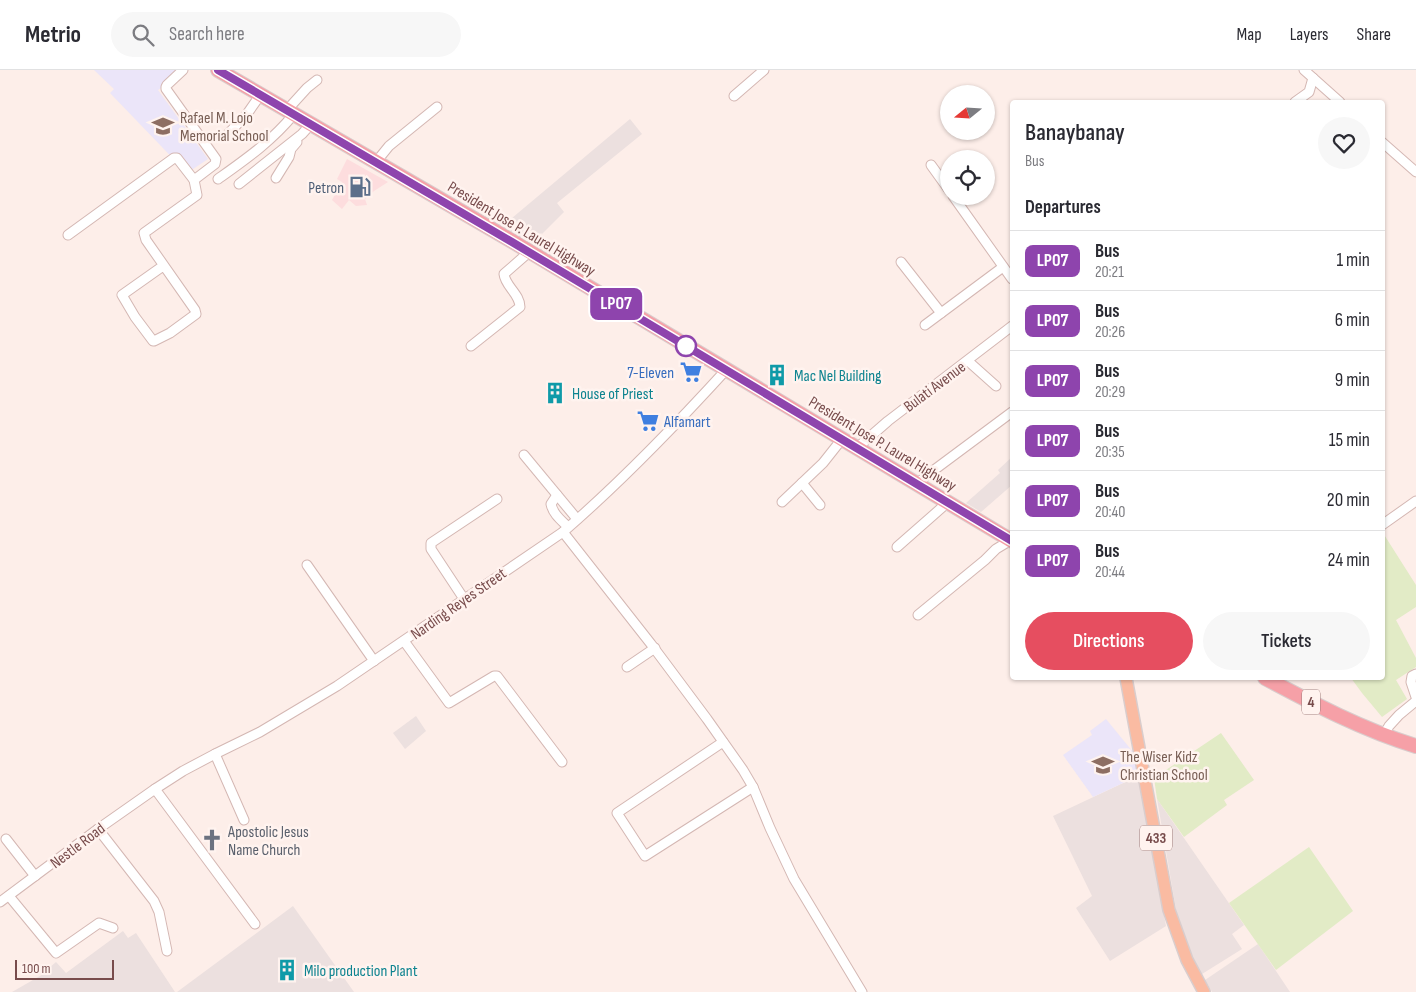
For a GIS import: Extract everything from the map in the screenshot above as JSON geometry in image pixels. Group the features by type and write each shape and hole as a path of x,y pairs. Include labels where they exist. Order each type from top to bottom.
{"highway":[{"name":"President Jose P. Laurel Highway","path":"218,70 529,252 1010,539"},
{"name":"4","path":"1269,680 1358,725 1383,736 1416,746"}],"main road":[{"name":"433","path":"1126,680 1169,910 1187,960 1204,992"}],"street":[{"path":"183,70 167,85 166,89 216,159 215,164 194,180"},
{"path":"734,96 764,70"},
{"path":"1304,70 1338,100"},
{"path":"1298,100 1309,92 1313,78"},
{"path":"218,179 246,160 277,134 307,88 317,80"},
{"path":"226,136 247,114 261,94"},
{"path":"376,162 389,146 437,107"},
{"path":"276,178 289,157 293,145 314,125"},
{"path":"239,184 314,125"},
{"path":"1385,145 1416,172"},
{"path":"68,235 174,158 177,158 194,180 197,192 195,197 144,233 146,240 196,314 170,333 153,341 135,317 122,295 163,266"},
{"path":"931,165 940,178"},
{"path":"959,205 1010,276"},
{"path":"471,346 520,307 520,302 504,274 529,252"},
{"path":"901,262 941,313"},
{"path":"925,325 1003,266"},
{"name":"Bulati Avenue","path":"858,448 888,421 1010,328"},
{"path":"968,361 996,386"},
{"name":"Narding Reyes Street","path":"154,789 183,771 268,727 374,661 566,529 666,435 726,370"},
{"path":"918,484 1010,413"},
{"path":"782,502 823,463 842,439"},
{"path":"524,455 577,520"},
{"path":"802,483 820,505"},
{"path":"557,495 551,504 552,510 723,742 752,786 794,879 862,992"},
{"path":"464,599 431,549 431,543 497,500"},
{"path":"1385,523 1416,501"},
{"path":"897,547 947,502"},
{"path":"918,615 986,560 996,549 1010,541"},
{"path":"307,565 374,661"},
{"path":"404,641 449,703 497,676 562,762"},
{"path":"627,667 654,648"},
{"path":"1416,674 1412,676 1411,682 1416,697"},
{"path":"1383,736 1399,715 1416,701"},
{"path":"723,742 617,813 645,856 752,786"},
{"path":"215,754 244,820"},
{"path":"154,789 255,924"},
{"name":"Nestle Road","path":"0,902 154,789"},
{"path":"98,829 154,901 159,912 167,951"},
{"path":"6,839 35,876"},
{"path":"10,896 56,953 99,922 114,928"}],"shaded area":[{"name":"Rafael M. Lojo Memorial School","path":"94,70 181,70 173,80 158,90 208,159 187,173 110,93 114,89"},
{"path":"630,119 642,134 557,203 564,212 542,234 531,243 506,228 512,218"},
{"name":"Petron","path":"347,159 388,182 365,199 367,205 356,206 349,200 342,209 332,200 342,182 337,179"},
{"path":"1010,459 1010,487 981,512 966,503 1000,473 998,470"},
{"path":"416,716 426,731 405,749 393,733"},
{"name":"The Wiser Kidz Christian School","path":"1106,719 1133,752 1138,776 1093,797 1063,755 1092,735 1090,731"},
{"path":"1138,776 1166,926 1110,961 1076,908 1092,896 1053,816"},
{"path":"1157,799 1244,925 1232,934 1242,949 1202,974 1189,953 1178,921"},
{"path":"293,906 354,992 177,992"},
{"path":"123,931 128,938 136,933 175,992 12,992 40,976 56,962 66,973"},
{"path":"1258,944 1290,992 1212,992 1205,980"}],"green space":[{"path":"1385,536 1416,585 1416,607 1396,620 1416,658 1416,667 1396,680 1407,699 1382,717 1352,680 1385,680"},
{"path":"1221,733 1254,780 1224,800 1227,805 1184,837 1157,799 1154,778"},
{"path":"1309,847 1353,911 1276,970 1229,903"}],"bus line":[{"name":"LP07","path":"218,70 529,252 1010,540"}],"place":[{"name":"Rafael M. Lojo Memorial School","path":"163,126"},
{"name":"Petron","path":"360,187"},
{"name":"7-Eleven","path":"691,372"},
{"name":"Mac Nel Building","path":"777,375"},
{"name":"House of Priest","path":"555,393"},
{"name":"Alfamart","path":"648,421"},
{"name":"The Wiser Kidz Christian School","path":"1103,765"},
{"name":"Apostolic Jesus Name Church","path":"212,840"},
{"name":"Milo production Plant","path":"287,970"}]}
